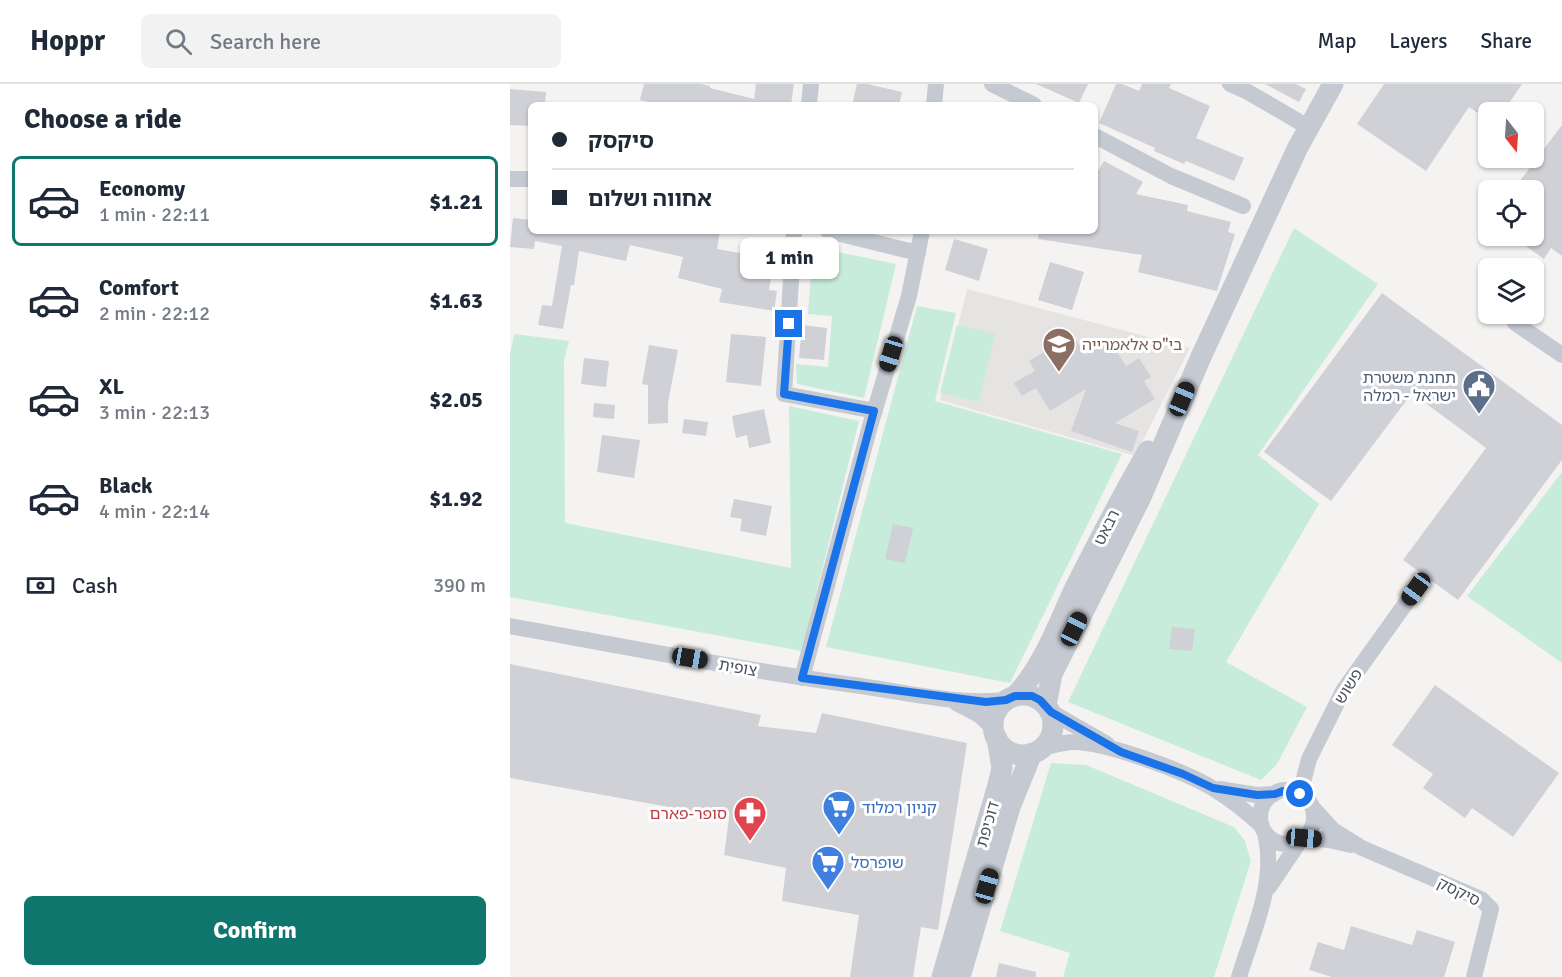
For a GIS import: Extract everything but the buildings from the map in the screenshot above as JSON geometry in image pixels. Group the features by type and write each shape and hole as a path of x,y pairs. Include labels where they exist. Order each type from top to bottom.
{"street":[{"path":"809,102 811,84"},
{"path":"934,102 936,84"},
{"path":"992,84 1028,102"},
{"path":"1230,84 1308,127"},
{"name":"רבאט","path":"1048,709 1052,674 1140,499 1200,359 1308,127 1333,84"},
{"path":"1098,138 1172,176 1243,206"},
{"path":"510,179 528,179"},
{"path":"794,234 784,394 874,411"},
{"path":"840,234 918,253"},
{"path":"802,678 874,411 909,296 921,234"},
{"path":"1516,324 1562,355"},
{"name":"רבאט","path":"1011,698 1027,684 1125,491 1200,359"},
{"name":"פשוש","path":"1300,794 1309,759 1343,691 1416,589"},
{"name":"צופית","path":"510,626 802,678 986,702 1011,698"},
{"name":"צופית","path":"932,696 959,704 979,715 995,733"},
{"path":"1121,752 1048,709 1032,696 1011,698 996,713 995,733 1008,750 1024,755 1074,742 1121,752 1183,774 1213,788 1242,807 1278,842 1293,843 1302,839"},
{"path":"1037,751 1051,735 1053,720 1048,709"},
{"name":"דוכיפת","path":"942,977 1002,768 995,733"},
{"name":"דוכיפת","path":"960,977 1010,807 1037,751"},
{"path":"1213,788 1247,794 1275,794 1283,791 1300,794 1312,807 1313,824 1290,852 1265,893"},
{"path":"1239,977 1265,893 1270,859 1260,819 1264,804 1275,794"},
{"name":"סיקסק","path":"1312,807 1333,830 1362,848 1481,899 1491,909 1474,977"},
{"name":"סיקסק","path":"1302,839 1329,840 1362,848"}],"shaded area":[{"path":"967,289 1190,348 1135,456 940,400"}],"green space":[{"path":"1294,228 1378,284 1258,455 1319,504 1226,662 1307,707 1277,764 1261,780 1068,702"},
{"path":"813,247 896,264 864,398 797,384 796,364 828,367 832,316 808,314"},
{"path":"917,306 956,313 935,401 1122,454 1010,683 826,647"},
{"path":"957,325 995,334 979,402 940,393"},
{"path":"514,334 569,341 564,360 565,523 791,568 789,406 859,421 802,651 510,597 510,355"},
{"path":"1562,472 1562,663 1467,596"},
{"path":"1051,763 1086,765 1234,827 1245,841 1251,861 1214,977 1063,977 1070,953 1000,931"}],"place":[{"name":"בי\"ס אלאמרייה","path":"1059,373"},
{"name":"תחנת משטרת ישראל - רמלה","path":"1479,415"},
{"name":"קניון רמלוד","path":"839,836"},
{"name":"סופר-פארם","path":"750,842"},
{"name":"שופרסל","path":"828,891"}],"route":[{"path":"789,324 784,394 874,411 802,678 986,702 1006,700 1015,696 1032,696 1046,705 1051,712 1121,752 1183,774 1213,788 1257,795 1283,791 1300,794"}]}
